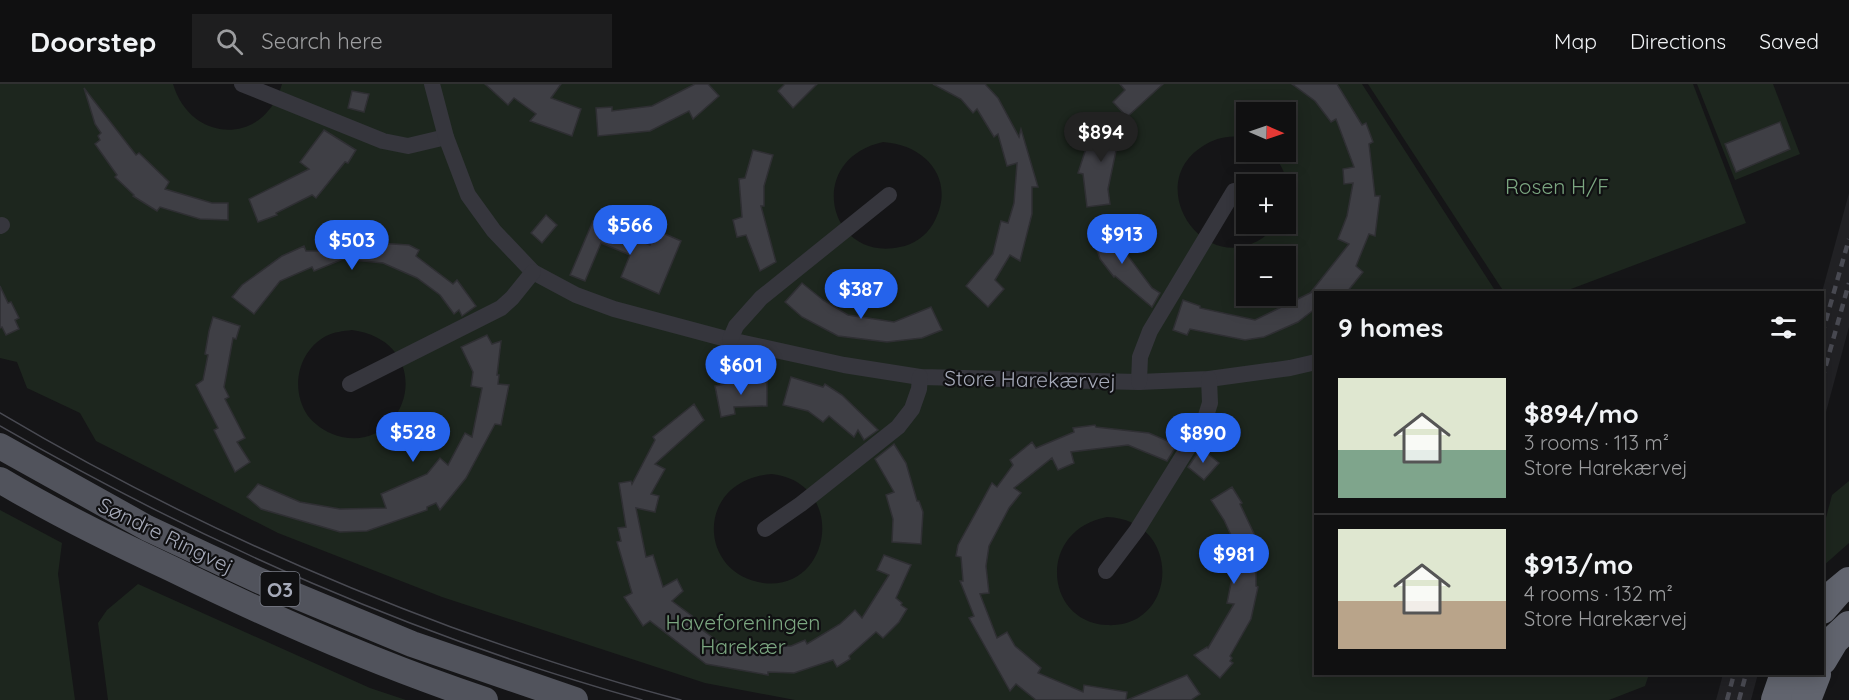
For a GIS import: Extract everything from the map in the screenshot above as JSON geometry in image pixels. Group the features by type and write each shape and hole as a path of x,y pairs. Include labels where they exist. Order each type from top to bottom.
{"highway":[{"path":"1824,607 1849,582"},
{"path":"1824,657 1834,640 1849,626"},
{"path":"1806,700 1816,675"}],"main road":[{"name":"Søndre Ringvej","path":"0,446 147,528 258,580 412,644 575,700"},
{"name":"Søndre Ringvej","path":"0,480 71,520 255,610 392,667 485,700"}],"street":[{"path":"242,84 383,141 408,146 446,137"},
{"name":"Store Harekærvej","path":"432,84 446,137 468,195 494,231 533,272 576,295 614,309 730,340 844,365 920,377 1139,382 1209,379 1314,362"},
{"name":"Store Harekærvej","path":"1139,382 1140,357 1150,331 1233,191"},
{"path":"730,340 736,326 761,298 889,195"},
{"path":"350,384 501,308 533,272"},
{"name":"Store Harekærvej","path":"765,529 801,504 898,427 912,410 919,389 920,377"},
{"path":"1106,571 1137,530 1204,422 1210,403 1209,379"}],"shaded area":[{"path":"1849,193 1849,327 1824,419 1824,291"},
{"path":"1723,675 1758,675 1751,700 1716,700"}],"green space":[{"name":"Haveforeningen Harekær","path":"0,84 173,84 182,104 195,118 211,127 228,130 245,127 260,119 273,104 282,84 1362,84 1495,291 1314,291 1314,675 1649,675 1645,686 1609,700 795,700 705,683 442,597 278,533 96,441 80,413 27,388 17,362 0,358","holes":["883,142 913,150 925,158 934,168 940,180 942,194 940,209 933,224 919,239 900,247 876,248 856,240 842,226 835,207 835,187 842,168 858,152","352,330 379,339 396,354 405,373 405,393 398,412 384,428 365,437 342,437 315,424 302,406 299,395 299,372 308,352 316,343 335,333","772,474 796,482 812,496 821,515 822,535 816,555 804,571 786,581 763,583 741,576 725,562 716,545 714,527 718,508 729,492 747,480","1107,517 1132,523 1149,536 1160,554 1162,574 1158,594 1147,611 1130,622 1106,625 1085,620 1070,608 1061,592 1057,574 1060,556 1069,539 1084,525"]},
{"name":"Rosen H/F","path":"1368,84 1693,84 1746,223 1566,291 1503,291"},
{"path":"1697,84 1773,84 1800,154 1735,180"},
{"path":"1849,481 1849,543 1824,565 1824,525 1832,495"},
{"path":"0,510 62,543 58,574 75,700 0,700"},
{"path":"138,584 370,688 406,700 108,700 98,623 107,610"}],"building":[{"path":"485,84 561,84 551,98 581,109 572,136 530,121 536,114 514,98 508,105"},
{"path":"695,84 708,84 719,96 693,119 689,111 650,131 598,136 596,108 612,107 612,111 652,106"},
{"path":"785,84 817,84 793,108 778,91"},
{"path":"933,84 985,84 998,98 1019,137 1021,129 1038,187 1032,187 1032,214 1020,261 1010,255 995,280 1004,289 988,307 966,286 993,254 1001,221 1008,223 1014,203 1017,163 1007,166 998,134 994,137 977,109 973,113 961,99"},
{"path":"1120,84 1163,84 1127,117 1113,102 1125,90"},
{"path":"1292,84 1337,84 1362,125 1366,123 1373,142 1369,144 1375,196 1380,196 1375,236 1369,234 1356,266 1363,272 1348,291 1314,291 1314,310 1298,322 1264,337 1245,340 1190,329 1187,335 1173,330 1183,300 1200,306 1200,308 1255,320 1284,306 1296,306 1296,300 1312,292 1349,244 1338,239 1347,216 1353,183 1344,184 1343,169 1354,167 1336,119 1331,122 1315,101"},
{"path":"84,88 136,155 139,153 169,182 165,189 212,203 228,203 228,220 200,219 160,207 157,211 133,196 115,177 117,175 95,144 100,140 98,136 101,133 95,124"},
{"path":"352,91 369,94 364,112 348,108"},
{"path":"1102,121 1127,129 1121,148 1117,146 1108,189 1110,204 1087,207 1083,174 1078,173 1091,133 1097,135"},
{"path":"1780,122 1790,149 1736,172 1725,144"},
{"path":"324,130 356,150 348,163 345,162 316,198 312,195 276,213 277,215 258,222 249,199 309,169 300,162"},
{"path":"753,150 773,155 764,186 764,206 761,206 776,262 760,271 746,235 737,237 733,220 742,217 739,179 745,178"},
{"path":"546,215 557,225 542,243 531,233"},
{"path":"593,221 650,245 656,230 681,241 659,294 621,277 630,255 601,243 585,281 570,275"},
{"path":"1110,224 1121,256 1125,252 1152,288 1160,293 1152,307 1114,277 1100,259 1091,231"},
{"path":"346,234 346,241 409,245 419,250 416,256 453,284 457,280 476,306 462,316 459,310 454,314 440,295 417,278 383,263 343,259 314,271 312,267 280,281 254,314 232,297 242,285 282,256 304,246 306,251 331,251 331,235"},
{"path":"802,283 823,300 848,315 894,322 931,307 942,330 922,338 887,342 838,336 802,317 785,302"},
{"path":"0,286 8,303 11,302 19,318 15,320 19,329 6,335 2,327 0,328"},
{"path":"213,317 240,326 236,339 233,338 224,387 229,397 225,399 245,438 237,442 250,462 235,472 214,430 218,428 196,385 203,380 208,355 205,354"},
{"path":"487,335 492,344 501,341 498,384 509,385 501,425 495,424 466,478 440,510 436,503 427,507 427,510 367,531 340,532 261,509 247,497 258,484 300,502 340,509 386,508 381,494 427,474 440,458 448,465 465,433 472,437 482,388 471,386 473,372 461,347"},
{"path":"791,377 823,387 825,384 842,395 878,430 864,440 858,430 854,437 829,416 823,422 808,411 783,405"},
{"path":"767,382 767,406 734,407 735,414 721,417 715,386 729,383"},
{"path":"694,404 704,420 655,464 665,469 651,494 659,496 655,512 636,508 646,557 653,555 663,587 677,579 683,591 672,601 692,616 689,620 731,651 732,643 763,651 763,646 791,646 805,640 807,644 840,624 855,610 862,618 889,575 877,570 884,555 911,565 896,598 907,609 899,622 883,638 876,632 849,656 850,659 837,667 833,660 794,673 768,672 768,675 706,664 650,621 643,626 624,597 632,593 617,542 621,541 618,528 626,527 619,483 631,481 632,484 655,440 653,437"},
{"path":"1095,425 1096,427 1149,433 1177,445 1167,461 1128,445 1071,452 1074,463 1058,470 1052,458 1014,488 1021,493 1009,508 989,546 986,566 989,593 980,594 997,638 1007,632 1015,646 1041,668 1038,673 1083,692 1084,685 1127,692 1126,700 1036,700 1016,684 1010,691 969,618 974,616 960,581 963,581 961,557 956,556 958,545 992,483 997,487 1013,465 1010,460 1032,442 1036,448 1074,432 1073,428"},
{"path":"894,444 906,463 917,501 923,512 921,544 892,542 893,519 886,495 894,492 875,459"},
{"path":"1201,448 1219,463 1204,480 1188,467"},
{"path":"1232,487 1242,503 1240,504 1256,538 1256,586 1258,587 1251,619 1230,656 1232,658 1230,661 1233,663 1220,678 1194,655 1208,648 1234,604 1227,603 1233,573 1230,573 1229,559 1242,559 1224,520 1211,500"},
{"path":"1187,675 1200,694 1191,700 1127,700"}],"tram line":[{"path":"0,413 164,503 335,581 508,647 681,700"},
{"path":"0,426 155,510 312,583 474,647 642,700"}],"railway":[{"path":"1824,327 1849,239"},
{"path":"1824,372 1849,283"},
{"path":"1727,700 1734,675"},
{"path":"1739,700 1746,675"}]}
